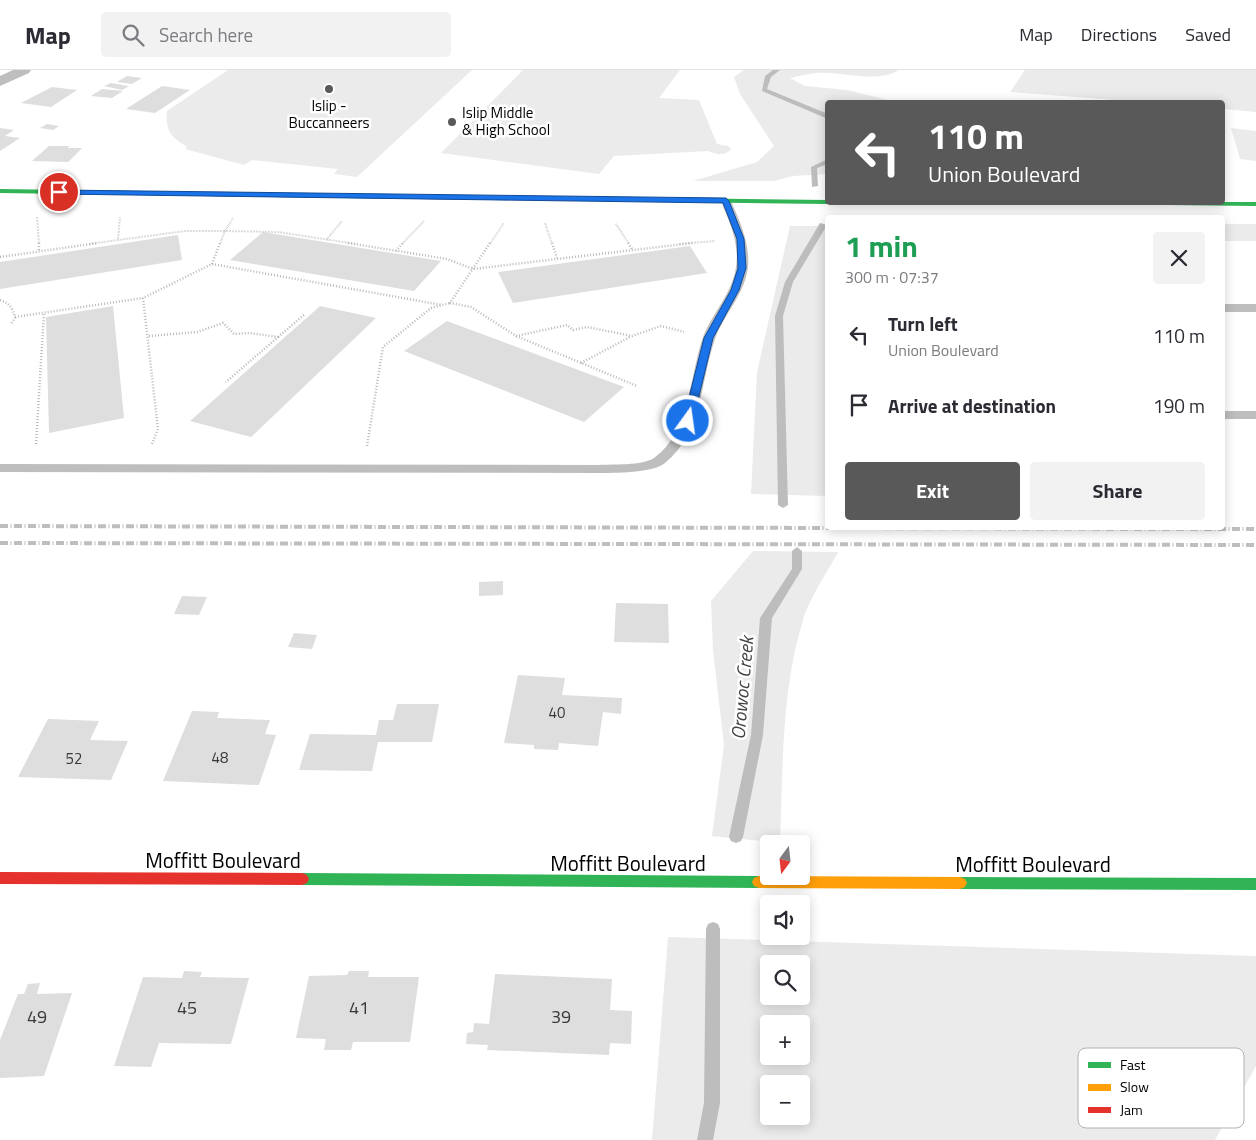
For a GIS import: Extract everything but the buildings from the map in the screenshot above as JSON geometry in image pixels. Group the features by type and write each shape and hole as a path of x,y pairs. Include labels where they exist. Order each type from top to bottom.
{"main road":[{"path":"0,191 825,202"},
{"path":"1225,204 1256,204"},
{"name":"Moffitt Boulevard","path":"0,878 1256,884"}],"street":[{"path":"0,82 24,70"}],"lane":[{"path":"0,468 364,467 606,469 629,468 658,462 676,445 688,421 709,338 735,290 742,268 740,239 726,201"},
{"path":"1225,308 1256,308"},
{"path":"1225,415 1256,415"}],"path":[{"path":"37,210 39,251"},
{"path":"118,239 120,211"},
{"path":"212,264 224,231 237,213"},
{"path":"396,251 430,215"},
{"path":"543,216 557,258"},
{"path":"450,303 509,217"},
{"path":"611,217 632,249"},
{"path":"326,240 344,220"},
{"path":"0,256 185,231 278,232 448,259 473,268 493,268 632,249 740,239"},
{"path":"10,324 15,317 144,298 212,264 442,305"},
{"path":"142,468 158,429 144,298"},
{"path":"0,300 9,304 15,317"},
{"path":"364,467 383,347 432,308 442,305 450,303 471,307 516,336 637,386"},
{"path":"34,468 44,313"},
{"path":"226,382 304,315"},
{"path":"149,336 198,332 224,323 234,334 250,333 278,337"},
{"path":"516,336 567,325 573,330 587,327 632,336"},
{"path":"580,364 632,336 661,326 709,338"}],"shaded area":[{"path":"228,70 472,70 357,177 334,174 338,169 252,160 244,165 185,149 187,147 177,140 168,129 167,111"},
{"path":"523,70 680,70 659,98 699,100 717,144 728,146 731,149 721,154 708,151 614,156 599,174 441,153"},
{"path":"744,70 899,70 890,74 870,77 817,73 790,78 805,86 847,90 888,100 825,100 825,174 793,176 774,181 693,181 757,162 774,146 740,94 734,77"},
{"path":"1025,70 1256,70 1256,112 1225,109 1225,100 1115,100 1010,92"},
{"path":"1231,128 1256,131 1256,161 1240,159"},
{"path":"1225,224 1256,224 1256,241 1225,241"},
{"path":"790,226 825,226 825,496 751,494 757,372"},
{"path":"753,551 838,552 809,604 796,647 784,730 780,835 760,835 760,841 712,836 724,745 713,651 711,601"},
{"path":"668,937 760,940 760,945 810,945 810,942 1256,956 1256,1066 1244,1088 1244,1048 1078,1048 1078,1128 1222,1128 1215,1140 652,1140"}],"waterway":[{"name":"Orowoc Creek","path":"777,70 768,76 764,90 825,116"},
{"name":"Orowoc Creek","path":"814,186 814,167 825,162"},
{"name":"Orowoc Creek","path":"783,505 779,316 789,282 823,225"},
{"name":"Orowoc Creek","path":"736,837 757,735 766,618 797,569 797,551"},
{"name":"Orowoc Creek","path":"705,1140 712,1103 713,929"}],"railway":[{"path":"0,526 825,528"},
{"path":"1225,529 1256,529"},
{"path":"0,543 1256,545"}],"traffic: fast":[{"path":"0,191 419,197"},
{"path":"601,199 825,202"},
{"path":"1225,204 1256,204"},
{"path":"302,879 759,882"},
{"path":"960,883 1256,884"}],"traffic: slow":[{"path":"759,882 960,883"}],"traffic: jam":[{"path":"419,197 601,199"},
{"path":"0,878 302,879"}],"place":[{"name":"Islip - Buccanneers","path":"329,89"},
{"name":"Islip Middle & High School","path":"452,122"}],"route":[{"path":"59,192 726,201 740,239 742,268 735,290 709,338 688,421"}]}
